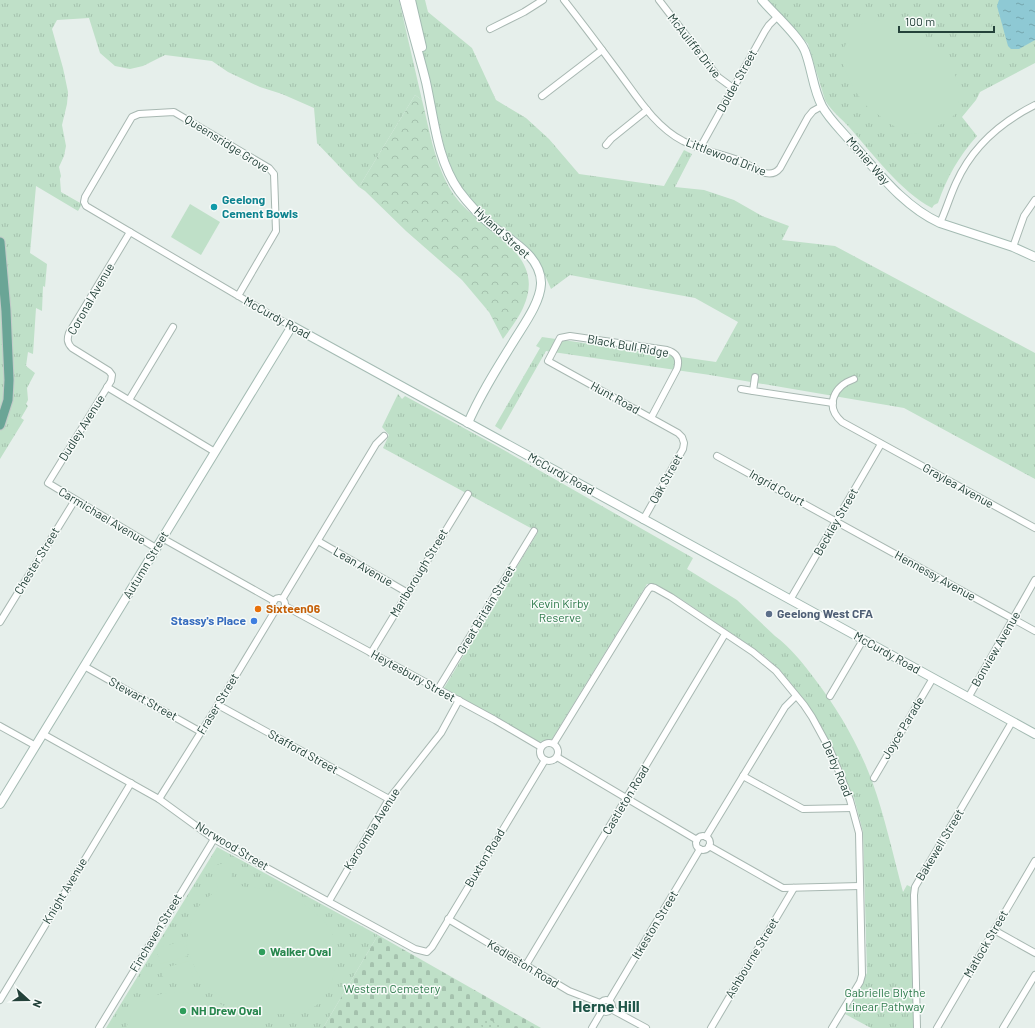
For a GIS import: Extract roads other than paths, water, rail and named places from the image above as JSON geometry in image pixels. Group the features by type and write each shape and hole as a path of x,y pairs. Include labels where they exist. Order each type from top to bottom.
{"main road":[{"name":"Hyland Street","path":"404,0 426,81 438,138 446,166 452,179 459,191 481,216 531,257 536,266 541,284 538,296 530,314 483,392 468,423"},
{"path":"407,0 415,30 414,39"},
{"name":"Hyland Street","path":"411,0 422,48 426,81"},
{"name":"Monier Way","path":"762,0 800,43 805,51 818,96 826,113 905,201 930,219 1035,256"},
{"path":"0,242 6,312 9,380 8,400 0,425"},
{"name":"McCurdy Road","path":"292,326 1035,734"},
{"name":"Autumn Street","path":"0,804 292,326"}],"street":[{"path":"490,29 524,12 543,0"},
{"name":"Littlewood Drive","path":"564,0 647,110 673,135 683,142 738,160 764,173 773,174 780,168 808,117 813,111 822,106"},
{"name":"McAuliffe Drive","path":"659,0 718,77 733,88"},
{"name":"Dolder Street","path":"700,148 764,32 777,17"},
{"path":"542,96 602,50"},
{"path":"940,223 956,183 966,164 978,148 991,134 1006,122 1035,105"},
{"path":"606,145 611,139 647,110"},
{"name":"Queensridge Grove","path":"89,209 85,204 84,198 132,117 138,114 174,112 181,116 269,168 274,174 276,231 238,296"},
{"path":"1013,247 1024,216 1035,200"},
{"name":"McCurdy Road","path":"89,209 292,326"},
{"name":"Coronal Avenue","path":"110,371 72,348 68,343 68,339 70,333 130,232"},
{"path":"129,400 173,327"},
{"name":"Black Bull Ridge","path":"548,361 560,338 570,336 672,352 678,359 677,369 651,418"},
{"name":"Hunt Road","path":"548,361 678,433 682,437"},
{"name":"Dudley Avenue","path":"48,483 111,381 112,376 110,371"},
{"path":"753,390 755,377"},
{"path":"741,389 833,403 835,394 840,387 846,382 854,379"},
{"path":"107,386 215,452"},
{"name":"Graylea Avenue","path":"833,403 835,413 842,422 1035,528"},
{"path":"282,598 376,444 384,436"},
{"name":"Oak Street","path":"643,520 682,449 684,443 682,437"},
{"name":"Beckley Street","path":"790,600 881,444"},
{"name":"Ingrid Court","path":"717,456 836,521"},
{"name":"Carmichael Avenue","path":"48,483 156,548"},
{"name":"Marlborough Street","path":"371,653 468,494"},
{"name":"Chester Street","path":"0,622 75,500"},
{"name":"Hennessy Avenue","path":"836,521 1035,631"},
{"name":"Great Britain Street","path":"438,689 534,532"},
{"path":"162,538 274,601"},
{"name":"Lean Avenue","path":"318,541 408,593"},
{"name":"Bonview Avenue","path":"968,698 1035,580"},
{"name":"Derby Road","path":"554,743 651,587 671,597 754,652 776,671 812,717 830,750 850,800 859,833 862,976 832,1028"},
{"path":"274,601 277,598 282,598"},
{"path":"274,601 274,606 276,609 282,609 285,606 285,601 282,598"},
{"name":"Heytesbury Street","path":"285,606 459,700 541,747"},
{"name":"Fraser Street","path":"159,799 276,609"},
{"name":"Castleton Road","path":"526,965 725,634"},
{"path":"830,696 864,640"},
{"name":"Stewart Street","path":"84,666 201,732"},
{"name":"Joyce Parade","path":"874,778 933,678"},
{"path":"706,837 785,707 796,696"},
{"name":"Karoomba Avenue","path":"329,901 389,799 441,733 459,700"},
{"name":"Stafford Street","path":"218,705 389,799"},
{"name":"Bakewell Street","path":"917,1028 915,888 1012,722"},
{"path":"0,726 36,746"},
{"name":"Norwood Street","path":"43,734 159,799 214,838 423,952"},
{"path":"549,742 554,743 558,747 559,753 554,760 545,760 541,756 541,747 549,742"},
{"path":"557,757 697,840"},
{"name":"Buxton Road","path":"423,952 427,952 432,947 545,760"},
{"path":"743,776 803,809 852,808"},
{"name":"Knight Avenue","path":"0,1000 131,783"},
{"path":"697,840 702,836 706,837"},
{"path":"706,837 710,842 709,846"},
{"name":"Finchaven Street","path":"99,1028 214,838"},
{"path":"697,840 696,844 700,849 706,849 709,846"},
{"path":"709,846 783,888 860,886"},
{"name":"Itkeston Street","path":"609,1001 700,849"},
{"name":"Matlock Street","path":"937,1028 1035,860"},
{"name":"Ashbourne Street","path":"711,1028 794,888"},
{"name":"Kedleston Road","path":"448,919 569,991 600,1003"},
{"path":"994,930 1035,954"},
{"path":"1003,1028 1035,974"},
{"path":"602,1011 599,1007 603,1000 609,1001 612,1005 611,1009"},
{"path":"602,1011 608,1012 611,1009"},
{"path":"611,1009 646,1028"},
{"path":"592,1028 602,1011"}],"water":[{"path":"999,0 1035,0 1035,40 1019,49 1011,49 1008,46 997,6"}],"place":[{"name":"Geelong Cement Bowls","path":"214,207"},
{"name":"Sixteen06","path":"258,609"},
{"name":"Geelong West CFA","path":"769,614"},
{"name":"Stassy's Place","path":"254,621"},
{"name":"Walker Oval","path":"262,952"},
{"name":"NH Drew Oval","path":"183,1011"}],"district":[{"name":"Herne Hill","path":"606,1006"}],"park label":[{"name":"Kevin Kirby Reserve","path":"560,611"},
{"name":"Western Cemetery","path":"392,989"},
{"name":"Gabrielle Blythe Linear Pathway","path":"885,1000"}]}
